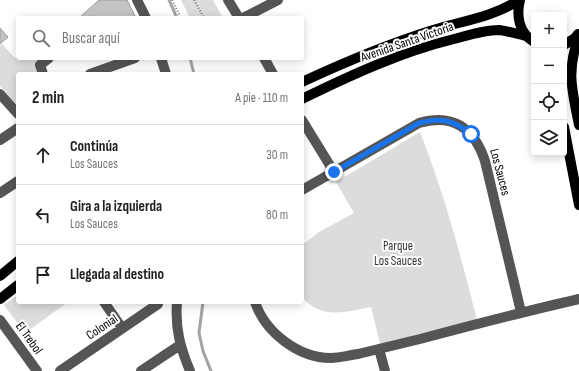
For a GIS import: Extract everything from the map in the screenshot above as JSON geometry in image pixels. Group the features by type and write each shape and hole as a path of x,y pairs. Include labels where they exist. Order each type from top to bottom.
{"main road":[{"path":"520,0 518,18 521,28 531,41"},
{"name":"Avenida Santa Victoria","path":"304,81 364,54 432,30 499,11 520,0"},
{"name":"Avenida Santa Victoria","path":"304,98 356,73 436,43 483,32 501,30 531,41"},
{"path":"567,43 579,34"},
{"path":"579,34 571,65 572,91 579,125"},
{"path":"567,143 579,205"},
{"path":"0,276 16,263"},
{"path":"0,299 16,287"}],"street":[{"path":"137,0 145,16"},
{"path":"228,0 238,16"},
{"path":"247,16 278,0"},
{"path":"42,72 40,65 46,60"},
{"path":"96,72 129,60"},
{"path":"162,60 165,72"},
{"path":"265,60 273,72"},
{"path":"0,94 16,112"},
{"name":"Los Sauces","path":"304,189 419,123 432,119 449,121 460,125 471,134 480,147 485,161 521,312"},
{"path":"304,123 334,172"},
{"path":"0,140 16,129"},
{"path":"0,193 16,181"},
{"path":"256,304 257,309 269,327 284,341 301,351 317,356 331,358 379,349 521,312 579,299"},
{"path":"105,304 122,328"},
{"name":"Colonial","path":"60,371 158,304"},
{"path":"177,304 177,333 190,371"},
{"name":"El Trebol","path":"0,320 37,371"},
{"path":"141,371 180,345"},
{"path":"379,349 385,371"}],"path":[{"path":"172,0 180,16"},
{"path":"194,0 203,16"}],"green space":[{"path":"181,0 213,0 222,16 189,16"},
{"path":"2,44 15,58 16,57 16,60 39,60 41,62 38,72 16,72 16,104 0,86 0,46"},
{"name":"Parque Los Sauces","path":"420,132 452,225 477,320 380,344 371,307 343,312 326,312 317,309 304,299 304,243 319,232 354,213 336,182"},
{"path":"16,296 16,304 65,304 25,333 4,305"}],"building":[{"path":"99,0 127,0 135,16 81,16"},
{"path":"0,28 8,37 0,44"}],"waterway":[{"path":"169,0 176,16"},
{"path":"190,60 194,72"},
{"path":"203,304 199,333 203,351 211,371"}],"route":[{"path":"334,172 419,123 432,119 449,121 460,125 471,134"}]}
